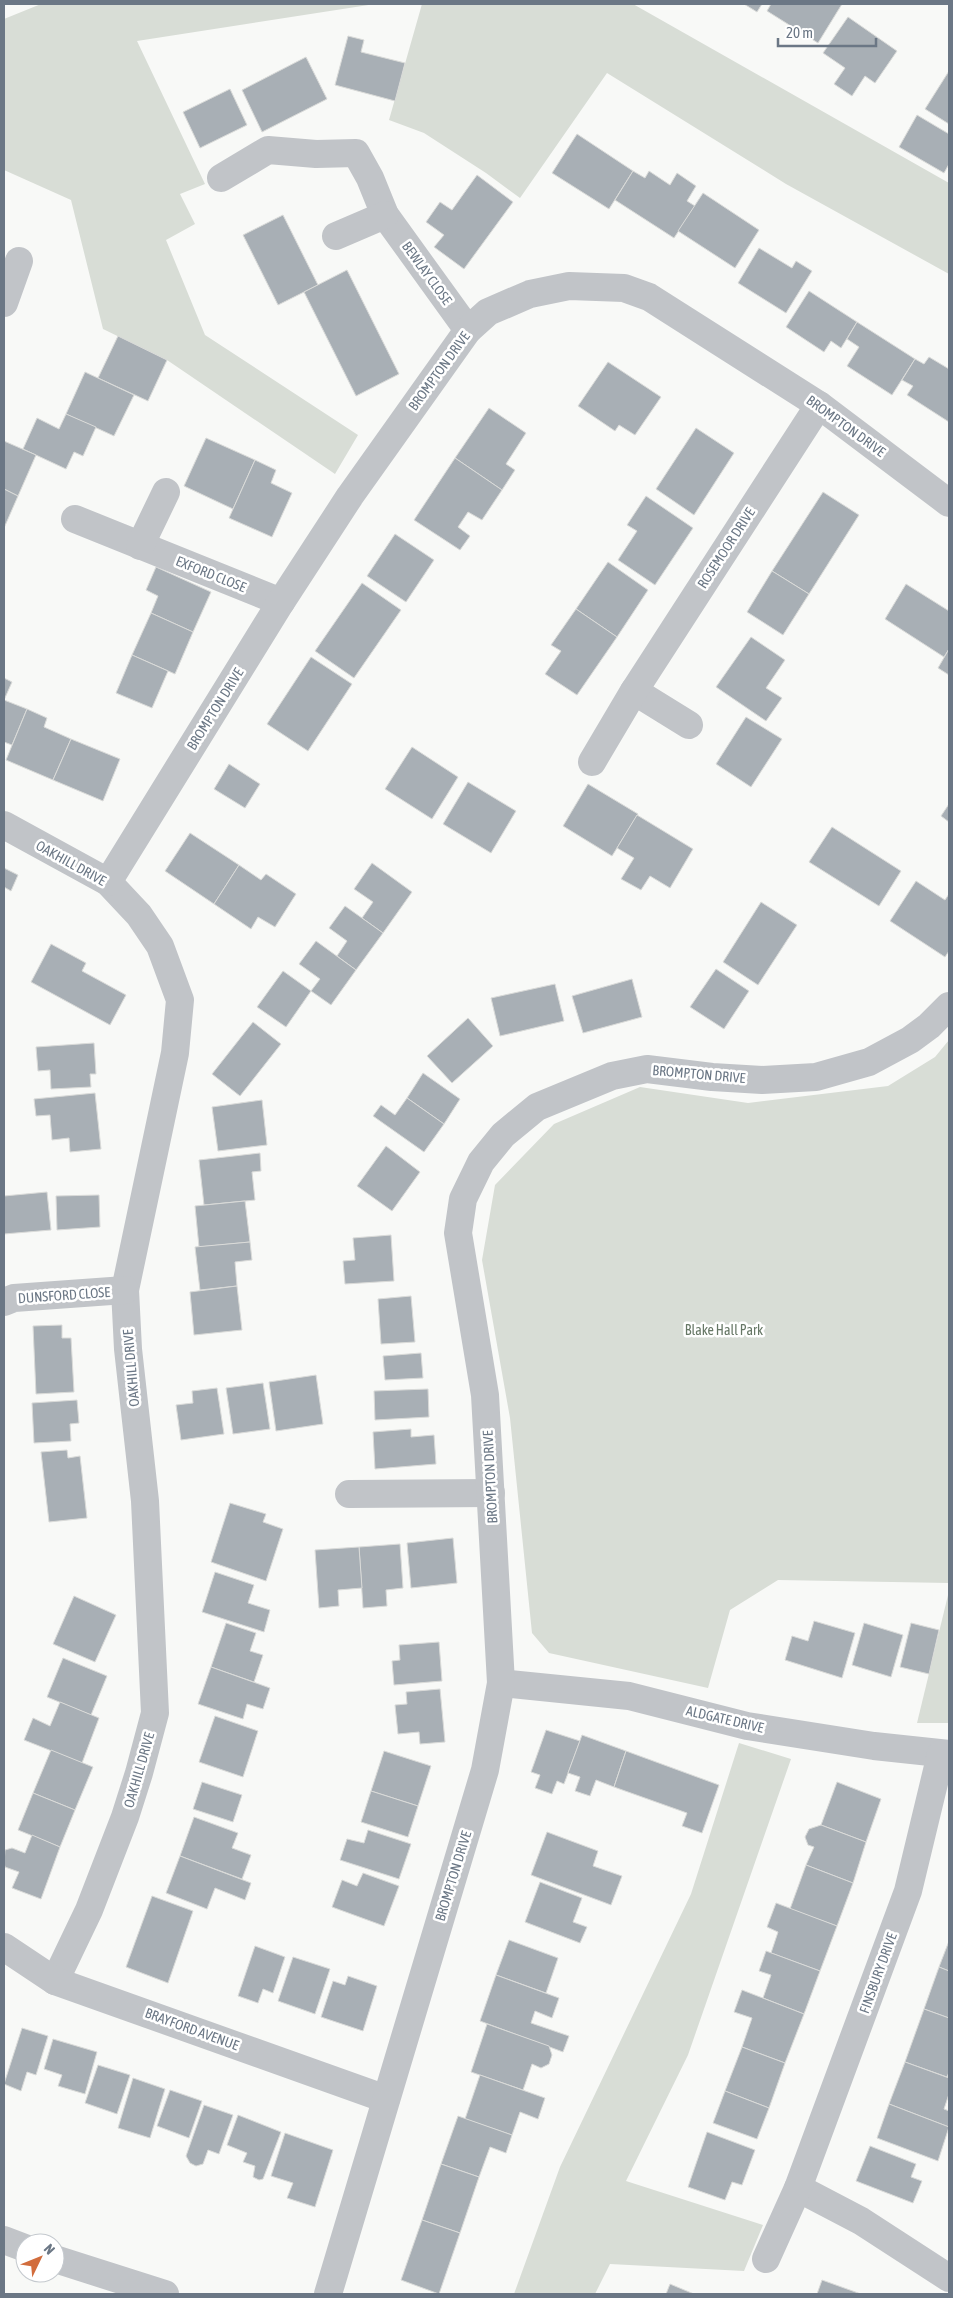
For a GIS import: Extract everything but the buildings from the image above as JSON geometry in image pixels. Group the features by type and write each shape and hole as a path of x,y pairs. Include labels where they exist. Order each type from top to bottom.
{"street":[{"name":"BEWLAY CLOSE","path":"221,178 268,150 316,154 356,153 370,178 385,215 468,330"},
{"path":"336,236 385,215"},
{"path":"4,303 19,261"},
{"name":"BROMPTON DRIVE","path":"108,882 281,602 371,464 468,330 488,312 530,294 569,286 624,288 649,297 819,405 949,503"},
{"name":"ROSEMOOR DRIVE","path":"592,762 634,691 819,405"},
{"path":"140,546 166,492"},
{"name":"EXFORD CLOSE","path":"75,519 281,602"},
{"path":"634,691 689,725"},
{"name":"OAKHILL DRIVE","path":"4,826 108,882 139,915 160,946 180,1000 175,1053 125,1290 128,1348 145,1501 155,1713 140,1773 125,1818 89,1910 56,1981"},
{"name":"BROMPTON DRIVE","path":"328,2294 485,1770 501,1683 485,1395 458,1233 463,1199 481,1162 503,1135 537,1106 612,1076 647,1069 712,1077 780,1079 816,1077 869,1062 916,1035 949,1006"},
{"name":"DUNSFORD CLOSE","path":"4,1302 14,1298 125,1290"},
{"path":"349,1494 491,1493"},
{"name":"ALDGATE DRIVE","path":"501,1683 629,1696 747,1726 874,1746 945,1754"},
{"name":"FINSBURY DRIVE","path":"766,2259 798,2188 908,1891 945,1754"},
{"name":"BRAYFORD AVENUE","path":"4,1947 56,1981 386,2099"},
{"path":"798,2188 861,2221 949,2278"},
{"path":"65,2262 165,2294"}],"green space":[{"path":"41,4 375,4 137,41 205,184 180,194 195,224 166,240 205,335 358,435 335,474 167,360 103,329 71,200 4,170 4,19"},
{"path":"422,4 633,4 949,183 949,274 786,184 607,73 520,198 486,173 424,133 389,120"},
{"name":"Blake Hall Park","path":"949,1040 949,1583 778,1580 730,1610 708,1688 549,1653 532,1633 510,1418 482,1260 495,1185 554,1124 640,1087 748,1103 888,1086 935,1057"},
{"path":"949,1591 949,1723 917,1723"},
{"path":"739,1743 791,1759 688,2055 626,2181 763,2225 744,2271 610,2264 595,2294 514,2294 560,2167 691,1894"}]}
